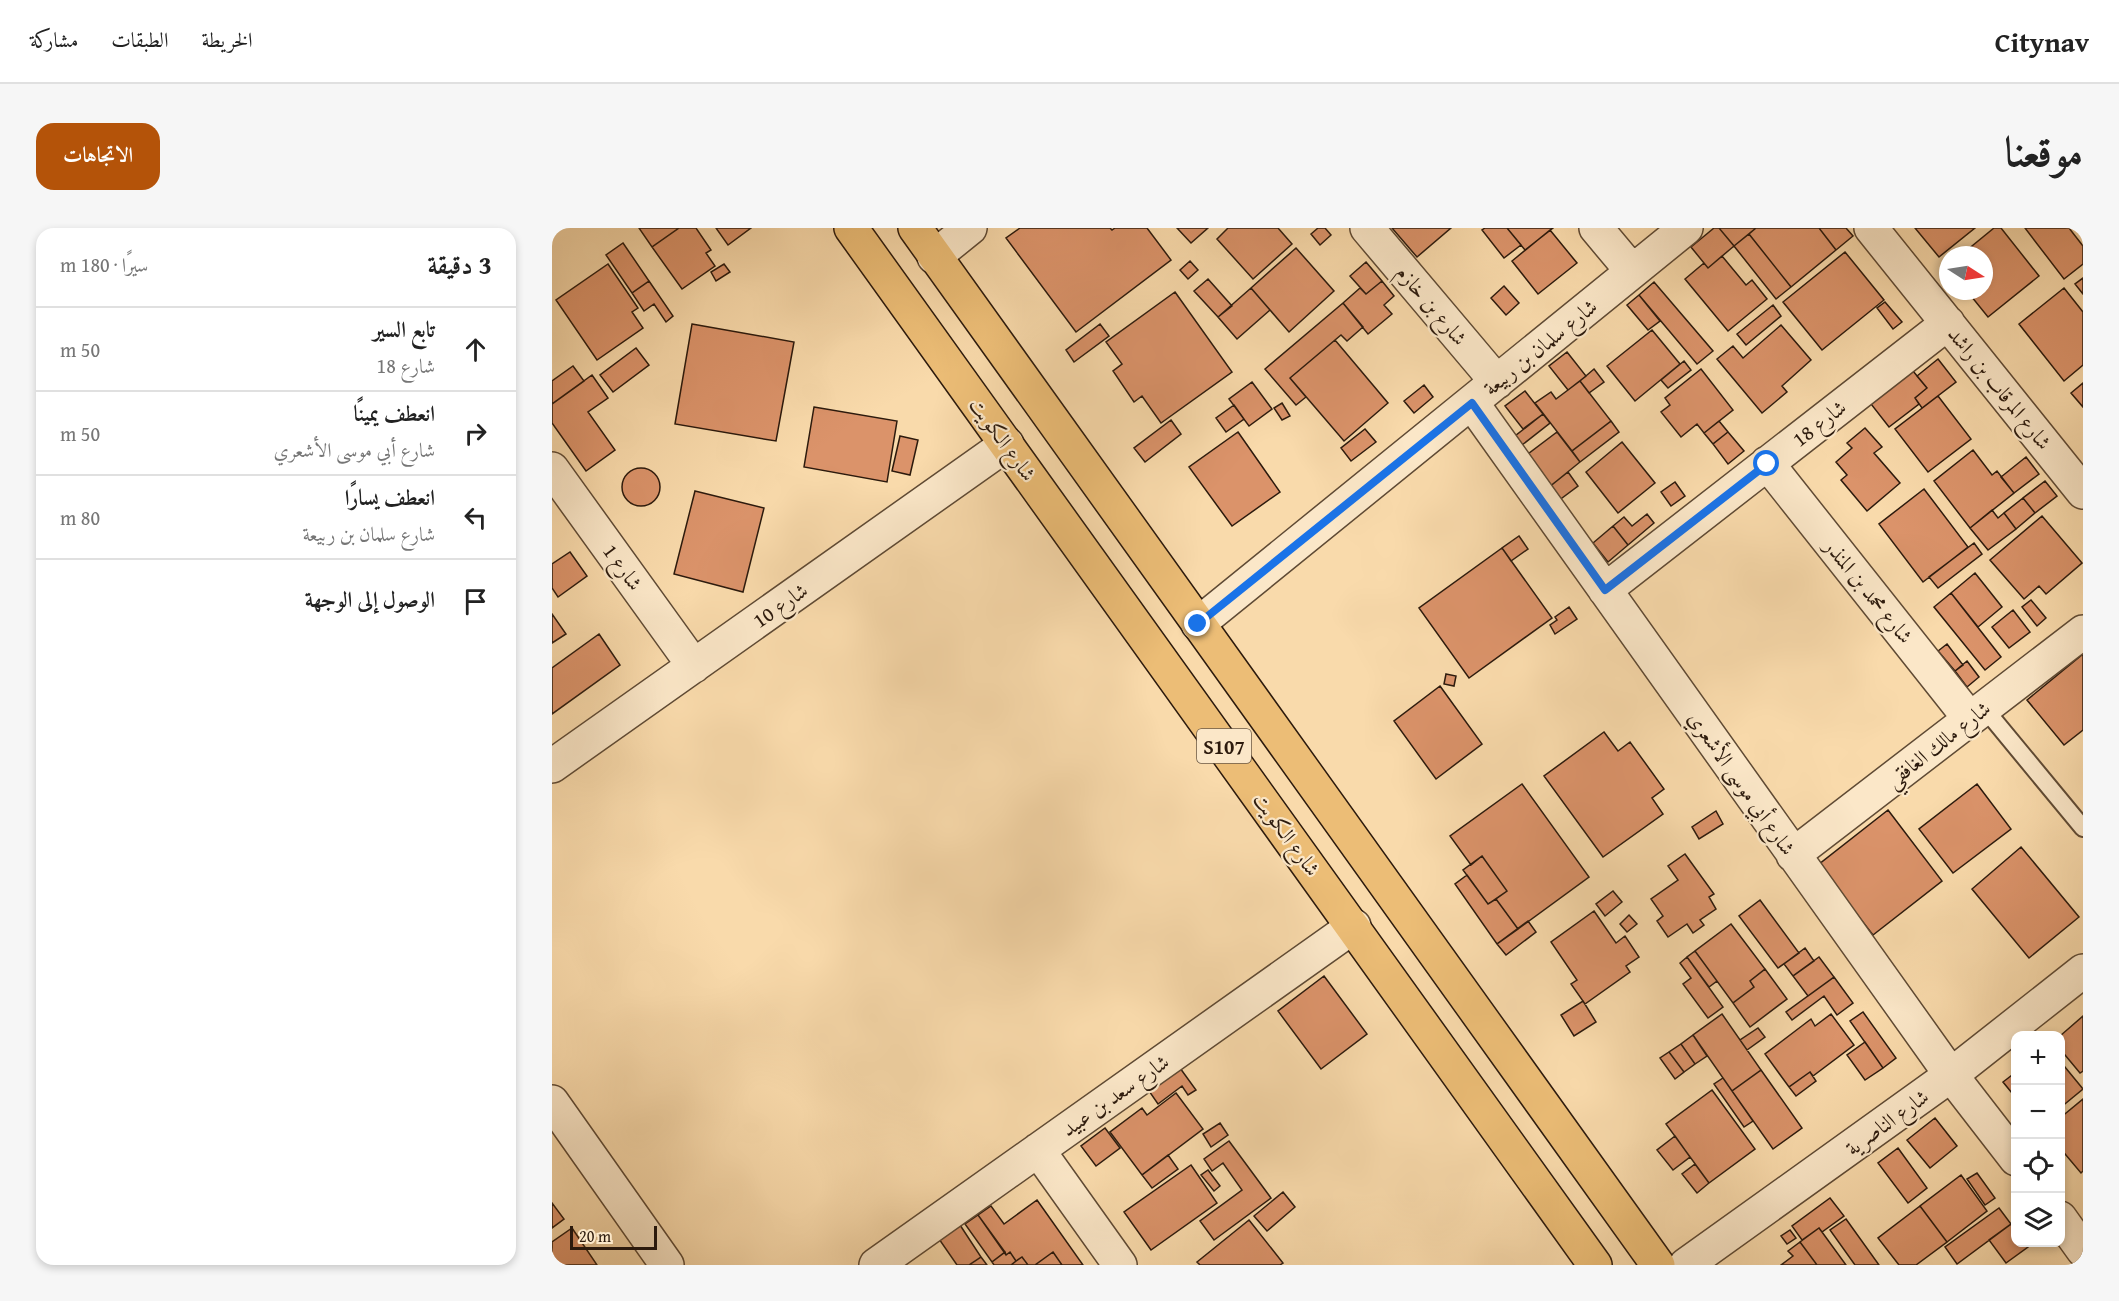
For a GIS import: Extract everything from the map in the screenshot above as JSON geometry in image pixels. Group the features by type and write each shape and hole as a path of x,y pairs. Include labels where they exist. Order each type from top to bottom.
{"main road":[{"name":"شارع الكويت","path":"852,228 1595,1265"},
{"name":"S107","path":"915,228 1658,1265"}],"street":[{"path":"934,257 970,228"},
{"name":"شارع بن خازم","path":"1367,228 1497,382"},
{"path":"1596,228 1632,272"},
{"name":"شارع سلمان بن ربيعة","path":"1198,624 1686,228"},
{"name":"شارع المرقاب بن راشد","path":"1871,228 2083,492"},
{"name":"شارع 18","path":"1605,590 1948,323"},
{"name":"شارع أبي موسى الأشعري","path":"1472,403 1951,1075 2011,1153"},
{"name":"شارع 10","path":"552,766 1007,444"},
{"name":"شارع محمد بن المنذر","path":"1767,464 1977,714"},
{"name":"شارع 1","path":"552,469 694,666"},
{"name":"شارع مالك الغافقي","path":"1793,855 2083,632"},
{"name":"شارع سعد بن عبيد","path":"876,1265 1354,926"},
{"name":"شارع الناصرية","path":"1686,1265 1951,1075 2083,971"},
{"path":"556,1115 667,1265"},
{"path":"1038,1150 1120,1265"},
{"path":"2068,1213 2083,1250"}],"lane":[{"path":"1977,714 2083,828"}],"building":[{"path":"639,228 679,228 652,247"},
{"path":"679,228 696,228 711,250 706,253 715,266 682,289 652,247"},
{"path":"716,228 751,228 728,245"},
{"path":"1020,228 1110,228 1112,230 1115,228 1147,228 1171,260 1076,332 1006,238"},
{"path":"1177,228 1208,228 1191,243"},
{"path":"1228,228 1278,228 1292,244 1253,279 1217,239"},
{"path":"1318,228 1325,228 1331,235 1320,245 1311,234"},
{"path":"1392,228 1451,228 1417,257"},
{"path":"1507,228 1521,245 1504,258 1482,230"},
{"path":"1507,228 1553,228 1525,250"},
{"path":"1714,228 1719,228 1734,246 1708,268 1691,247"},
{"path":"1719,228 1756,228 1734,246"},
{"path":"1756,228 1819,228 1836,250 1791,287 1749,234"},
{"path":"1819,228 1846,228 1853,236 1836,250"},
{"path":"1915,228 1975,228 1953,246 1939,246 1939,257"},
{"path":"1994,228 2001,228 2039,276 1988,317 1974,300 1993,300 1993,246 1972,246"},
{"path":"2025,228 2069,228 2083,246 2083,264 2064,279"},
{"path":"1550,230 1577,263 1538,294 1512,261"},
{"path":"1749,234 1791,287 1776,299 1734,246"},
{"path":"623,243 649,281 632,293 606,255"},
{"path":"1296,248 1334,291 1289,332 1251,288"},
{"path":"1845,252 1884,300 1822,350 1783,302"},
{"path":"1722,256 1746,285 1752,280 1767,299 1728,331 1685,279 1704,263 1708,268"},
{"path":"1190,261 1198,270 1188,279 1180,270"},
{"path":"1366,262 1382,281 1366,294 1350,276"},
{"path":"608,264 638,308 632,312 643,328 597,360 556,300"},
{"path":"724,264 730,272 716,281 711,272"},
{"path":"2083,278 2083,294 2075,284"},
{"path":"1208,279 1232,306 1218,317 1194,291"},
{"path":"649,281 673,316 666,322 654,304 644,311 632,293"},
{"path":"1382,281 1394,296 1384,305 1392,314 1368,334 1343,303 1360,288 1366,294"},
{"path":"1654,282 1713,351 1697,364 1639,295"},
{"path":"1504,286 1519,303 1506,315 1491,298"},
{"path":"1251,288 1270,310 1237,339 1218,317"},
{"path":"2064,288 2083,312 2083,365 2064,381 2019,324"},
{"path":"1175,292 1232,372 1161,423 1142,396 1134,402 1113,371 1122,364 1106,342"},
{"path":"1639,295 1660,321 1648,330 1627,305"},
{"path":"1885,302 1902,322 1893,329 1877,308"},
{"path":"1343,303 1363,327 1347,341 1341,335 1290,378 1306,397 1296,405 1265,369"},
{"path":"1773,305 1781,316 1746,345 1737,334"},
{"path":"692,324 794,342 776,441 675,424"},
{"path":"1100,324 1109,336 1074,362 1066,350"},
{"path":"1781,325 1811,360 1782,386 1787,392 1762,413 1717,359 1733,346 1743,358"},
{"path":"1652,330 1680,364 1635,401 1607,366"},
{"path":"1335,340 1388,403 1344,441 1290,378"},
{"path":"636,348 649,365 613,392 600,375"},
{"path":"1567,352 1586,376 1568,390 1549,366"},
{"path":"1938,359 1956,382 1922,408 1915,398 1927,388 1917,376"},
{"path":"1684,361 1691,370 1668,388 1661,380"},
{"path":"573,366 584,381 552,404 552,381"},
{"path":"1594,369 1604,382 1589,393 1580,381"},
{"path":"1701,369 1733,410 1704,433 1697,424 1681,437 1661,412 1670,405 1665,398"},
{"path":"1913,371 1927,388 1915,398 1919,404 1889,427 1871,404"},
{"path":"592,375 608,398 588,412 615,450 586,471 552,423 552,404"},
{"path":"1580,381 1611,421 1572,451 1535,403 1551,392 1556,399"},
{"path":"1252,382 1272,409 1249,426 1229,399"},
{"path":"2083,383 2083,407 2071,393"},
{"path":"1424,385 1433,397 1414,413 1404,401"},
{"path":"1525,391 1543,414 1523,429 1505,406"},
{"path":"1938,396 1971,439 1928,472 1895,429"},
{"path":"1282,403 1290,416 1282,420 1274,408"},
{"path":"1234,405 1244,419 1226,432 1216,418"},
{"path":"814,407 897,421 887,482 804,467"},
{"path":"1543,414 1550,423 1522,445 1515,436"},
{"path":"1171,420 1181,434 1145,462 1134,448"},
{"path":"1611,421 1619,432 1580,462 1572,451"},
{"path":"1719,421 1728,432 1713,444 1704,433"},
{"path":"1865,428 1882,447 1874,453 1900,483 1867,511 1841,480 1847,475 1836,462 1852,448 1847,443"},
{"path":"1365,429 1376,442 1351,461 1341,448"},
{"path":"1238,432 1280,492 1232,526 1189,467"},
{"path":"1557,432 1580,462 1548,488 1524,457"},
{"path":"1728,432 1744,451 1728,464 1713,444"},
{"path":"900,436 918,440 910,475 892,471"},
{"path":"1622,442 1655,483 1618,513 1586,472"},
{"path":"1973,450 1992,475 1997,471 2014,493 1970,528 1934,481"},
{"path":"2026,457 2039,474 2014,493 2001,477"},
{"path":"641,468 655,473 660,487 655,501 641,506 627,501 622,487 627,473"},
{"path":"1568,472 1578,486 1558,501 1548,488"},
{"path":"2045,481 2057,496 2035,513 2023,498"},
{"path":"1675,482 1685,496 1671,506 1661,492"},
{"path":"1924,489 1968,547 1923,582 1879,524"},
{"path":"695,491 764,508 743,592 674,574"},
{"path":"2023,498 2035,513 2016,529 2004,513"},
{"path":"1992,510 1998,518 2004,513 2016,529 1988,550 1970,528"},
{"path":"1647,514 1654,523 1628,545 1613,526 1624,517 1632,526"},
{"path":"2042,516 2082,563 2046,594 2039,586 2024,599 1990,560"},
{"path":"1613,526 1628,545 1608,562 1593,543"},
{"path":"1519,536 1528,549 1511,561 1502,548"},
{"path":"1974,543 1982,554 1938,588 1929,577"},
{"path":"1502,548 1552,618 1469,678 1419,608"},
{"path":"570,552 587,576 558,597 552,588 552,564"},
{"path":"1975,573 2002,607 1978,627 1951,593"},
{"path":"1951,593 2001,657 1985,670 1934,607"},
{"path":"2031,600 2046,618 2037,626 2022,607"},
{"path":"1569,607 1577,619 1555,634 1550,625 1557,620 1555,617"},
{"path":"2013,610 2030,632 2009,648 1992,627"},
{"path":"552,614 566,634 552,643"},
{"path":"599,634 620,665 552,714 552,668"},
{"path":"1947,644 1963,665 1955,671 1938,651"},
{"path":"2083,654 2083,730 2064,745 2027,700"},
{"path":"1967,661 1979,677 1967,687 1955,671"},
{"path":"1446,674 1456,676 1454,686 1444,684"},
{"path":"1440,686 1482,744 1436,779 1394,721"},
{"path":"1604,732 1618,751 1630,742 1664,789 1652,798 1663,814 1603,857 1544,776"},
{"path":"1522,784 1589,877 1518,929 1496,899 1507,891 1482,856 1471,865 1450,836"},
{"path":"1977,784 2011,829 1953,873 1919,829"},
{"path":"1888,810 1942,881 1873,935 1818,865"},
{"path":"1716,811 1723,824 1699,839 1692,827"},
{"path":"2021,847 2079,917 2029,958 1972,889"},
{"path":"1685,854 1714,894 1709,897 1716,909 1700,920 1704,925 1693,933 1687,924 1668,937 1657,921 1663,916 1651,899 1678,880 1668,866"},
{"path":"1482,856 1507,891 1488,904 1463,870"},
{"path":"1467,875 1488,904 1496,899 1518,929 1497,944 1455,884"},
{"path":"1613,891 1622,902 1605,916 1596,904"},
{"path":"1760,900 1799,953 1778,968 1739,916"},
{"path":"1594,911 1616,943 1625,936 1639,957 1626,966 1630,972 1585,1004 1571,984 1577,980 1551,942"},
{"path":"1629,915 1637,924 1627,932 1620,924"},
{"path":"1528,921 1536,932 1506,955 1497,944"},
{"path":"1731,924 1765,969 1750,981 1754,987 1733,1003 1695,951"},
{"path":"1805,948 1814,961 1793,976 1784,964"},
{"path":"1695,951 1717,981 1709,987 1687,957"},
{"path":"1687,957 1723,1007 1708,1018 1683,984 1691,978 1680,963"},
{"path":"1819,957 1834,977 1808,996 1793,976"},
{"path":"1765,969 1787,999 1750,1027 1733,1003 1754,987 1750,981"},
{"path":"1324,976 1367,1034 1321,1069 1278,1011"},
{"path":"1834,977 1853,1003 1837,1015 1824,996 1792,1020 1786,1012"},
{"path":"1583,1001 1596,1022 1574,1036 1561,1015"},
{"path":"1863,1012 1896,1058 1883,1068 1850,1021"},
{"path":"1722,1014 1761,1070 1732,1091 1693,1035"},
{"path":"1831,1014 1854,1045 1813,1076 1810,1072 1789,1087 1765,1054 1811,1019 1815,1026"},
{"path":"2083,1016 2083,1071 2080,1073 2065,1055 2065,1032"},
{"path":"1758,1028 1765,1037 1747,1050 1740,1040"},
{"path":"1693,1035 1707,1056 1695,1064 1681,1044"},
{"path":"1865,1042 1883,1068 1865,1080 1847,1055"},
{"path":"1681,1044 1695,1064 1684,1072 1669,1052"},
{"path":"1669,1052 1684,1072 1675,1079 1660,1058"},
{"path":"2065,1067 2083,1089 2065,1104"},
{"path":"1180,1068 1196,1090 1188,1095 1182,1086 1158,1104 1149,1091"},
{"path":"1761,1070 1802,1128 1773,1149 1732,1091"},
{"path":"1810,1072 1816,1081 1796,1096 1789,1087"},
{"path":"2011,1076 2011,1092 2003,1082"},
{"path":"1723,1078 1753,1121 1744,1127 1714,1084"},
{"path":"1712,1090 1755,1149 1709,1183 1666,1124"},
{"path":"1176,1093 1203,1129 1142,1175 1110,1132 1142,1108 1147,1115"},
{"path":"2083,1099 2083,1171 2081,1173 2065,1154 2065,1114"},
{"path":"1935,1118 1957,1146 1930,1168 1907,1140"},
{"path":"1220,1123 1228,1135 1211,1147 1203,1134"},
{"path":"1105,1128 1120,1148 1096,1166 1081,1146"},
{"path":"1675,1136 1690,1157 1673,1170 1657,1150"},
{"path":"1229,1141 1271,1198 1214,1240 1200,1221 1242,1190 1223,1163 1212,1171 1204,1159"},
{"path":"1898,1148 1927,1188 1908,1203 1878,1163"},
{"path":"1168,1155 1178,1169 1152,1188 1142,1175"},
{"path":"1695,1164 1709,1183 1697,1193 1682,1174"},
{"path":"1191,1165 1217,1203 1151,1250 1124,1212"},
{"path":"1208,1170 1220,1186 1214,1191 1201,1175"},
{"path":"1977,1173 1995,1198 1985,1205 1967,1179"},
{"path":"1961,1175 1987,1211 1947,1242 1920,1206"},
{"path":"1283,1192 1295,1207 1267,1231 1254,1216"},
{"path":"1830,1198 1844,1216 1822,1232 1819,1228 1802,1240 1792,1226"},
{"path":"1037,1200 1083,1265 1062,1265 1053,1252 1035,1265 1028,1265 1022,1257 1016,1261 1010,1252 1006,1255 978,1215 991,1206 1004,1224"},
{"path":"552,1203 564,1219 552,1228"},
{"path":"1920,1206 1947,1242 1916,1265 1899,1265 1878,1238"},
{"path":"1999,1208 2011,1224 1957,1264 1945,1247"},
{"path":"978,1215 1005,1252 992,1262 965,1224"},
{"path":"1846,1219 1879,1265 1855,1265 1830,1230"},
{"path":"1249,1220 1283,1263 1280,1265 1200,1265 1197,1262"},
{"path":"2011,1224 2011,1247 2028,1247 2006,1263 1989,1240"},
{"path":"960,1225 981,1257 969,1265 957,1265 939,1239"},
{"path":"572,1228 597,1265 552,1265 552,1242"},
{"path":"1819,1228 1846,1265 1817,1265 1800,1242"},
{"path":"1790,1230 1796,1238 1787,1244 1781,1236"},
{"path":"1800,1242 1817,1265 1781,1265 1793,1256 1788,1251"},
{"path":"1005,1252 1006,1255 1010,1252 1016,1261 1011,1265 994,1265 992,1262"},
{"path":"1053,1252 1062,1265 1035,1265"},
{"path":"981,1257 987,1265 969,1265"},
{"path":"1022,1257 1028,1265 1011,1265 1016,1261"}],"route":[{"path":"1198,624 1472,403 1605,590 1767,464"}]}
